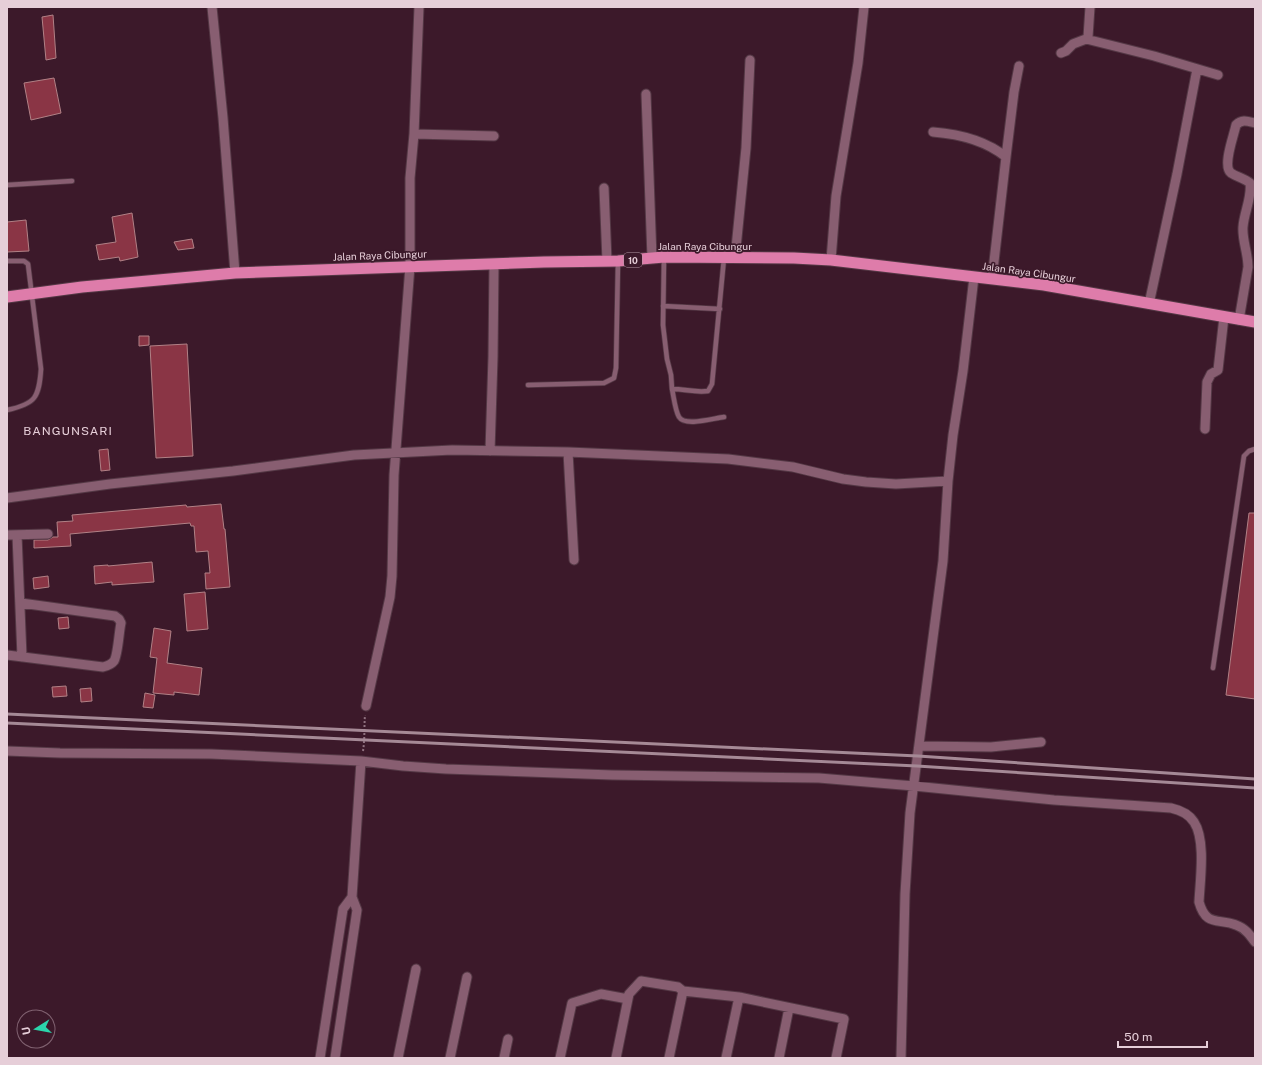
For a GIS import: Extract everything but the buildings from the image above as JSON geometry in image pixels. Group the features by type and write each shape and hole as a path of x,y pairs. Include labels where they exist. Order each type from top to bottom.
{"highway":[{"name":"Jalan Raya Cibungur","path":"7,297 82,287 235,273 410,266 612,261 664,257 730,257 831,260 1044,285 1255,322"}],"street":[{"path":"212,7 223,118 235,273"},
{"path":"366,706 390,597 392,576 395,453 410,266 410,178 414,134 419,7"},
{"path":"831,260 836,196 858,63 864,7"},
{"path":"1086,40 1088,37 1090,7"},
{"path":"1061,53 1066,51 1074,44 1086,40 1154,56 1218,75"},
{"path":"730,257 746,148 750,60"},
{"path":"992,279 1014,92 1019,66"},
{"path":"1148,304 1177,174 1197,69"},
{"path":"646,94 652,258"},
{"path":"1240,320 1248,267 1243,227 1251,190 1250,183 1244,178 1231,173 1228,170 1227,163 1236,125 1239,122 1244,121 1255,122"},
{"path":"933,132 947,133 976,140 997,150 1006,157"},
{"path":"414,134 494,136"},
{"path":"604,188 612,261"},
{"path":"490,451 494,264"},
{"path":"901,1058 905,894 910,813 920,746 943,561 952,435 963,372 974,277"},
{"path":"1205,429 1207,382 1211,374 1218,370 1224,317"},
{"path":"7,498 110,484 241,470 354,455 452,450 568,452 728,458 793,466 843,479 866,482 896,484 948,481"},
{"path":"568,452 574,560"},
{"path":"7,535 48,534"},
{"path":"17,535 21,603 22,657"},
{"path":"7,655 103,667 109,666 114,662 116,655 121,623 115,616 21,603"},
{"path":"920,746 991,747 1041,742"},
{"path":"7,751 60,753 210,754 361,761 446,769 620,776 797,778 914,786 1180,810 1194,821 1202,847 1199,902 1203,912 1211,921 1235,924 1242,928 1250,934 1255,942"},
{"path":"335,1058 356,910 352,897 361,761"},
{"path":"320,1058 343,909 352,897"},
{"path":"398,1058 416,969"},
{"path":"450,1058 467,977"},
{"path":"616,1058 629,994 641,981 678,987 683,991 739,997 844,1019 836,1058"},
{"path":"669,1058 683,991"},
{"path":"560,1058 572,1003 601,994 628,999"},
{"path":"726,1058 739,997"},
{"path":"779,1058 789,1008"},
{"path":"504,1058 508,1039"}],"lane":[{"path":"7,185 72,181"},
{"path":"664,257 663,325 666,359 671,376 672,390 678,414 683,420 690,422 724,417"},
{"path":"672,390 683,389 701,392 708,391 712,384 720,309 730,257"},
{"path":"7,261 24,262 28,264 41,369 40,384 37,395 28,403 17,408 7,410"},
{"path":"528,385 604,383 614,378 616,368 612,261"},
{"path":"663,306 720,309"},
{"path":"1213,668 1244,456 1249,450 1255,449"}],"path":[{"path":"361,761 366,706"}],"railway":[{"path":"7,714 918,756 1255,779"},
{"path":"7,723 917,766 1255,788"}],"district":[{"name":"BANGUNSARI","path":"68,431"}]}
